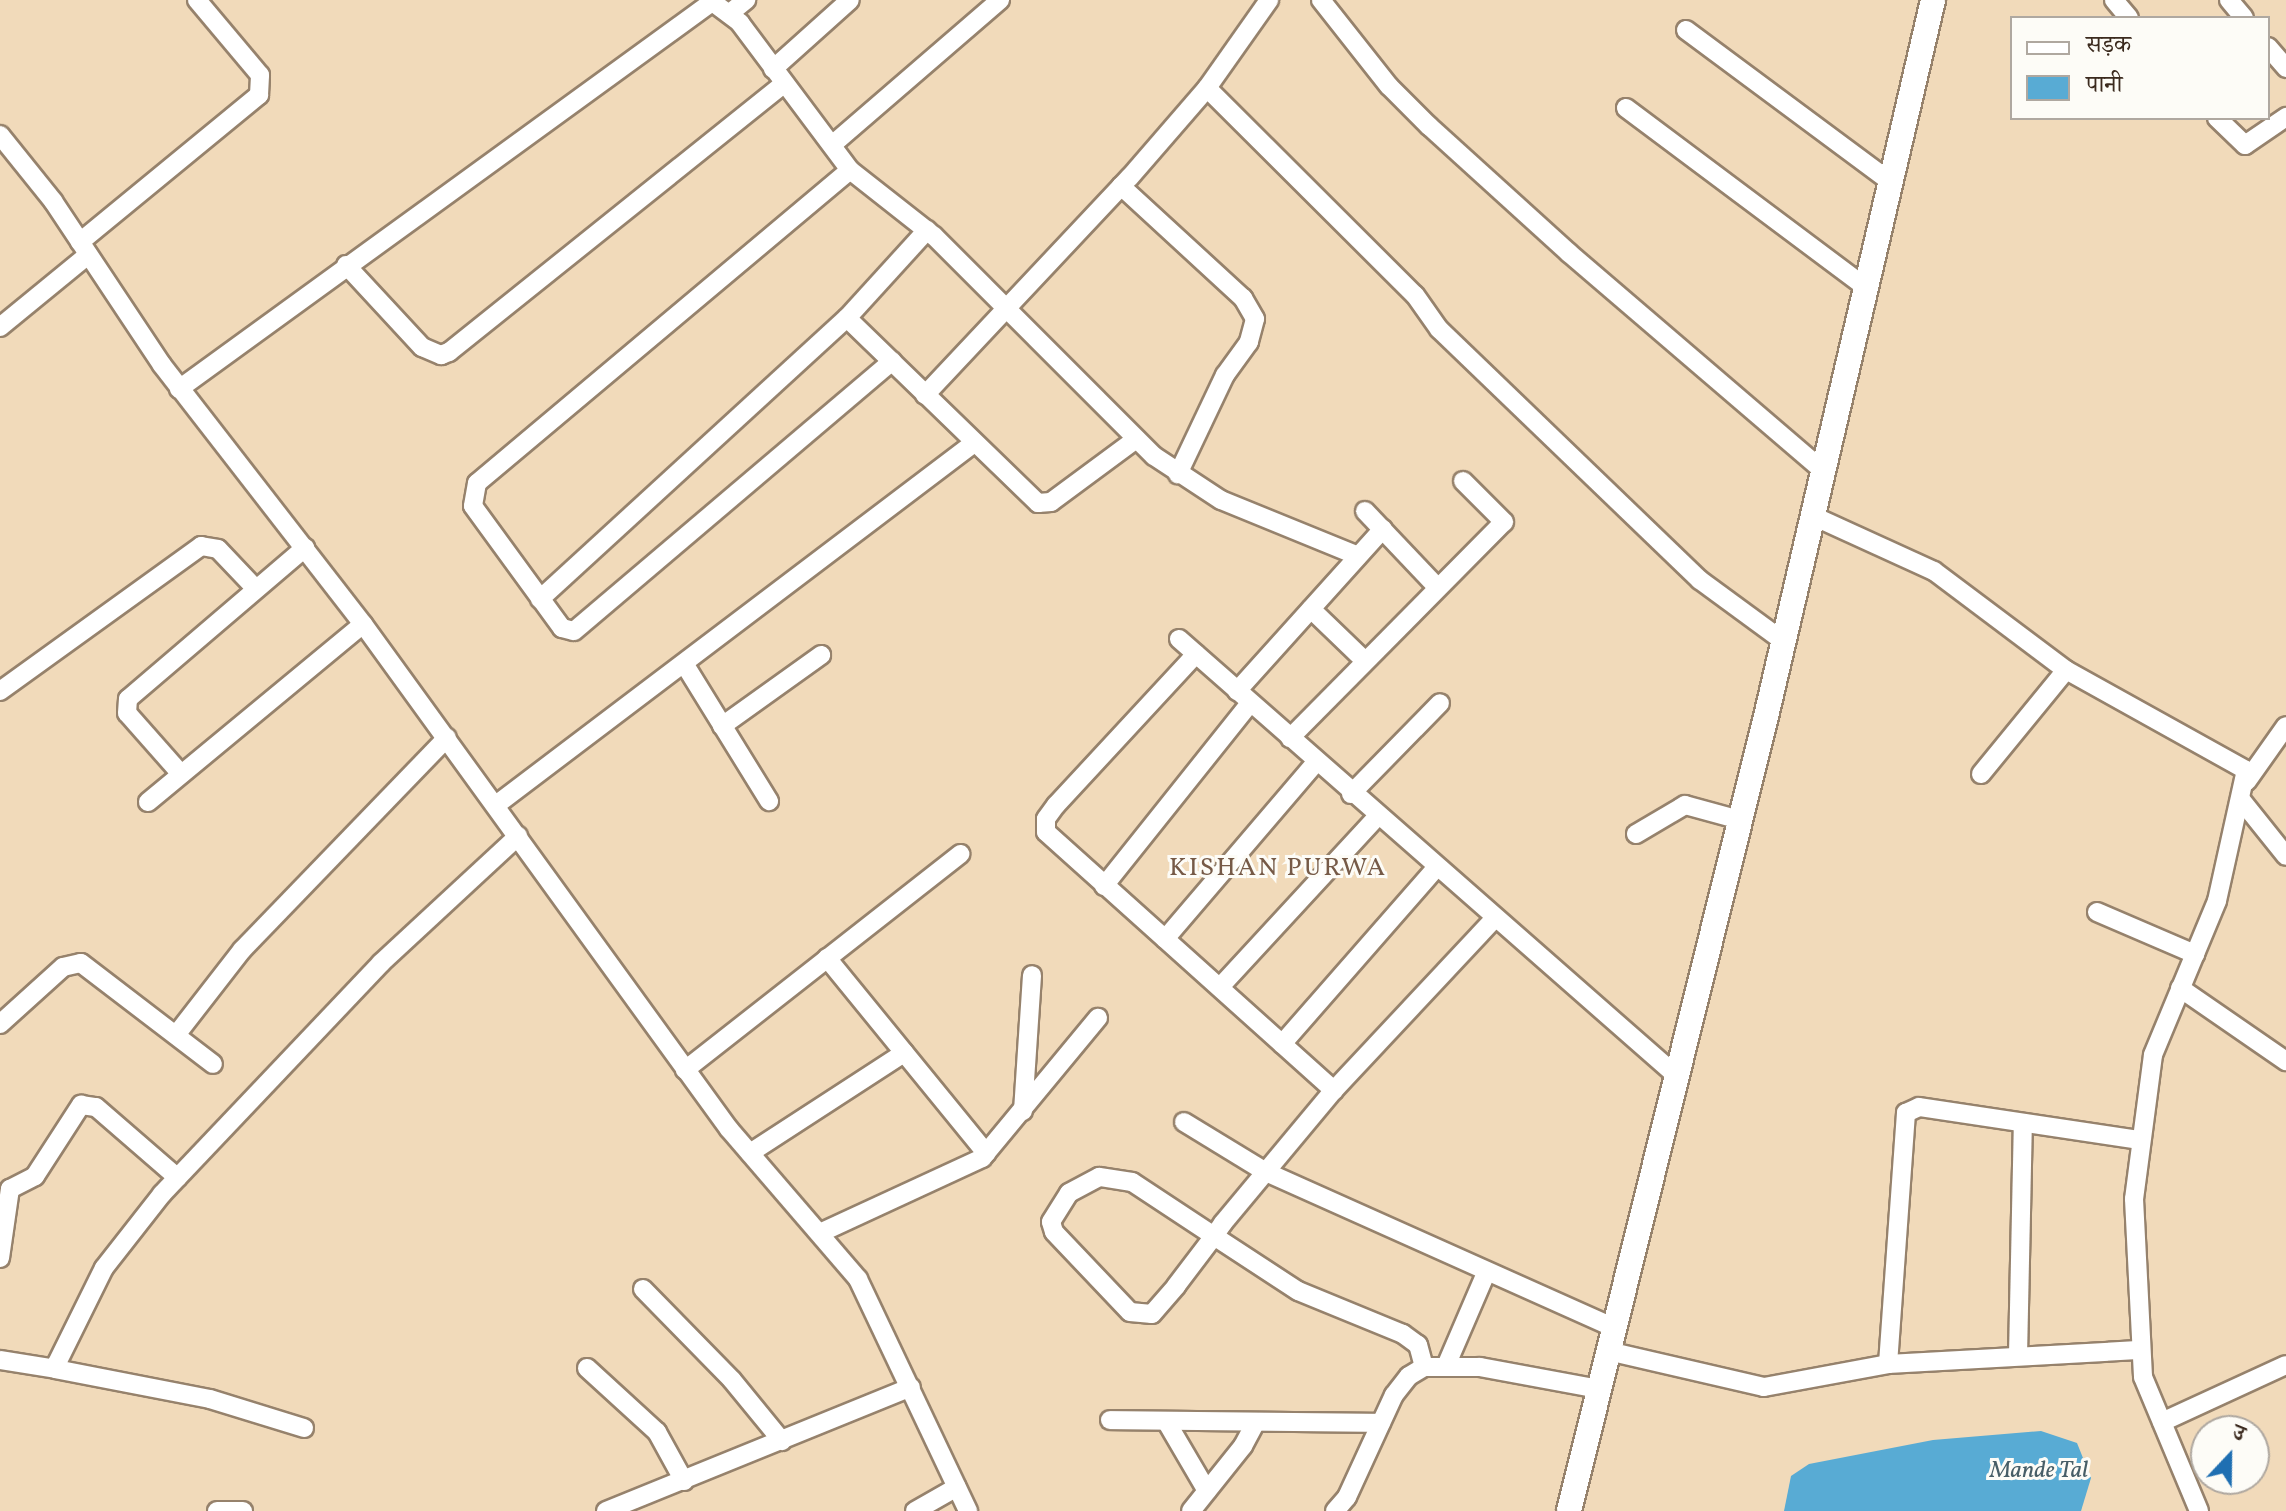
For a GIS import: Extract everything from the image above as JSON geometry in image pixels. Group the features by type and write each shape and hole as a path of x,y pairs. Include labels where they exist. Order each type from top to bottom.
{"main road":[{"path":"1569,1511 1740,820 1933,0"}],"street":[{"path":"0,327 84,248 259,95 260,75 197,0"},
{"path":"730,13 746,0"},
{"path":"346,265 422,347 441,355 449,352 778,76 850,0"},
{"path":"832,145 1000,0"},
{"path":"925,395 1121,186 1207,88 1269,0"},
{"path":"1321,0 1389,86 1429,126 1569,253 1821,469"},
{"path":"2114,0 2127,16"},
{"path":"2229,0 2242,16"},
{"path":"179,389 711,1 730,13 850,170 927,230 1136,439 1178,474 1221,500 1358,556"},
{"path":"1686,30 1889,181"},
{"path":"2270,49 2286,68"},
{"path":"1207,88 1415,295 1439,329 1700,580 1783,641"},
{"path":"1626,108 1864,286"},
{"path":"2219,120 2245,145 2286,117"},
{"path":"0,135 84,248 179,389 363,624 685,1070 865,1290 968,1511"},
{"path":"850,170 477,483 473,506 562,628 574,631 892,361"},
{"path":"1121,186 1243,298 1255,319 1249,342 1217,390 1178,474"},
{"path":"540,599 847,318 927,230"},
{"path":"847,318 1031,499 1044,504 1136,439"},
{"path":"496,805 685,665 974,443"},
{"path":"1290,738 1504,522 1463,481"},
{"path":"1365,511 1437,587"},
{"path":"1811,515 1934,571 2066,670 2234,760 2246,770 2247,781 2217,901 2153,1055 2134,1199 2138,1350 2162,1422 2199,1511"},
{"path":"1104,886 1311,609 1383,529"},
{"path":"0,691 201,546 218,549 256,589"},
{"path":"181,774 127,713 128,699 305,548"},
{"path":"1311,609 1365,661"},
{"path":"148,802 363,624"},
{"path":"1179,639 1377,817 1678,1077"},
{"path":"1196,654 1046,819 1046,832 1334,1090"},
{"path":"722,726 821,655"},
{"path":"685,665 769,801"},
{"path":"1981,774 2066,670"},
{"path":"1351,794 1440,703"},
{"path":"2247,781 2286,726"},
{"path":"176,1035 242,950 447,738"},
{"path":"1165,939 1316,762"},
{"path":"2242,801 2286,856"},
{"path":"1636,834 1685,805 1740,820"},
{"path":"1220,987 1377,817"},
{"path":"56,1369 104,1268 178,1178 381,963 518,836"},
{"path":"685,1070 960,854"},
{"path":"1282,1044 1436,868"},
{"path":"2097,912 2195,954"},
{"path":"1424,1367 1418,1345 1403,1334 1298,1291 1214,1236 1132,1182 1099,1177 1069,1193 1051,1222 1054,1232 1130,1312 1142,1316 1152,1314 1214,1236 1266,1172 1334,1090 1494,919"},
{"path":"827,958 986,1153"},
{"path":"0,1024 63,967 81,963 213,1064"},
{"path":"1023,1111 1032,975"},
{"path":"2180,988 2286,1061"},
{"path":"820,1233 952,1175 986,1153 1098,1018"},
{"path":"750,1153 904,1053"},
{"path":"0,1258 7,1235 7,1195 40,1169 74,1109 90,1104 178,1178"},
{"path":"1888,1364 1906,1113 1919,1107 2140,1140"},
{"path":"1184,1122 1266,1172 1487,1271 1610,1339 1764,1387 1888,1364 2138,1350"},
{"path":"2018,1356 2023,1123"},
{"path":"0,1174 23,1182"},
{"path":"1446,1366 1487,1271"},
{"path":"643,1289 732,1380 782,1441"},
{"path":"0,1360 210,1399 304,1428"},
{"path":"2162,1422 2286,1365"},
{"path":"1335,1511 1347,1497 1394,1395 1424,1367 1480,1367 1599,1389"},
{"path":"587,1368 657,1432 684,1481"},
{"path":"606,1511 911,1387"},
{"path":"1110,1420 1381,1423"},
{"path":"1166,1421 1207,1491"},
{"path":"1191,1511 1256,1422"},
{"path":"915,1511 957,1487"},
{"path":"217,1511 243,1511"}],"water":[{"name":"Mande Tal","path":"2041,1431 2077,1443 2091,1478 2081,1511 1784,1511 1791,1476 1809,1464 1933,1440"}],"district":[{"name":"KISHAN PURWA","path":"1278,869"}]}
